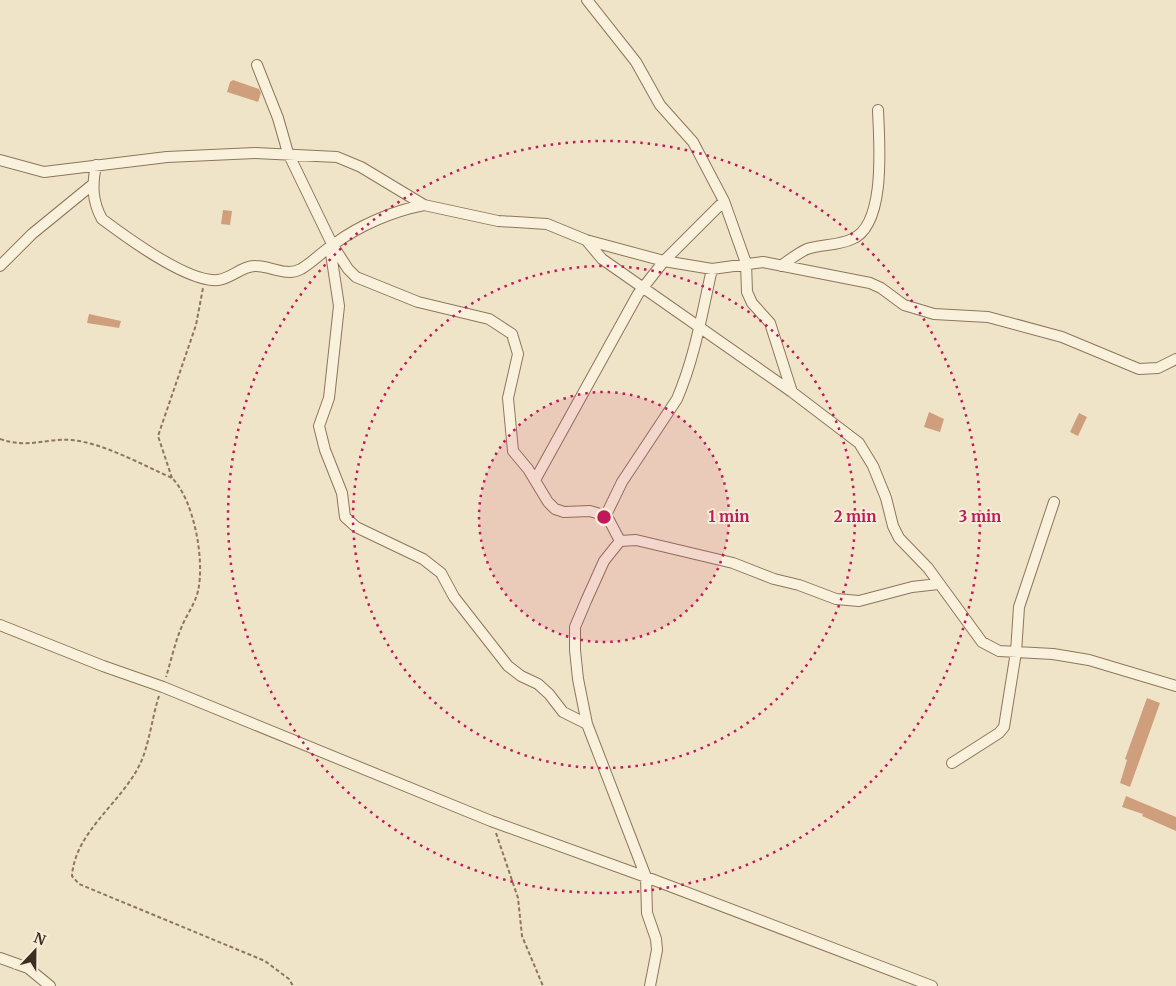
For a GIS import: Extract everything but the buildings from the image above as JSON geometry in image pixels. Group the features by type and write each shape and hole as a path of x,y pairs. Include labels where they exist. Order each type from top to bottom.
{"street":[{"path":"587,0 636,62 660,105 693,142 724,201 746,263 747,292 752,303 770,323 792,392"},
{"path":"257,65 278,118 288,153 331,246 356,277 418,302 489,319 512,334 518,354 508,398 512,447 548,502 555,509 564,512 590,511 605,517 620,541"},
{"path":"781,266 805,250 854,239 865,227 874,208 880,180 878,110"},
{"path":"0,160 44,172 167,157 288,153 337,158 353,164 424,205 498,221 547,224 586,240 664,261 712,269 763,262 870,283 881,288 897,302 919,310 942,314 988,316 1062,337 1139,369 1158,368 1176,359"},
{"path":"96,165 92,185 98,210 102,218 181,270 204,279 218,280 255,265 288,272 295,271 331,246 376,221 408,208 424,205"},
{"path":"0,266 32,234 92,185"},
{"path":"535,480 643,288 664,261 724,201"},
{"path":"586,240 602,259 844,430 867,453 886,498 895,532 982,642 999,651 1053,654 1089,660 1176,686"},
{"path":"331,246 339,306 328,398 319,426 327,457 342,493 346,517 356,527 423,559 440,573 454,597 508,666 521,676 538,684 550,694 563,712 587,724"},
{"path":"605,517 622,482 677,399 700,328 712,269"},
{"path":"952,763 999,733 1004,727 1016,652 1019,607 1054,502"},
{"path":"650,986 657,950 656,938 647,913 646,877 587,724 578,679 575,627 604,561 620,541 636,540 733,563 774,579 800,585 836,598 859,601 912,587 938,584"},
{"path":"0,625 103,666 163,686 491,821 646,877 932,986"},
{"path":"0,958 28,968 50,986"}],"path":[{"path":"172,478 158,436 196,325 204,279"},
{"path":"0,439 21,445 72,440 94,445 172,478 181,487 192,515 199,553 198,590 182,626 153,713 140,765 80,848 73,866 72,876 80,884 265,961 289,979 293,986"},
{"path":"491,821 518,898 522,936 542,986"}]}
